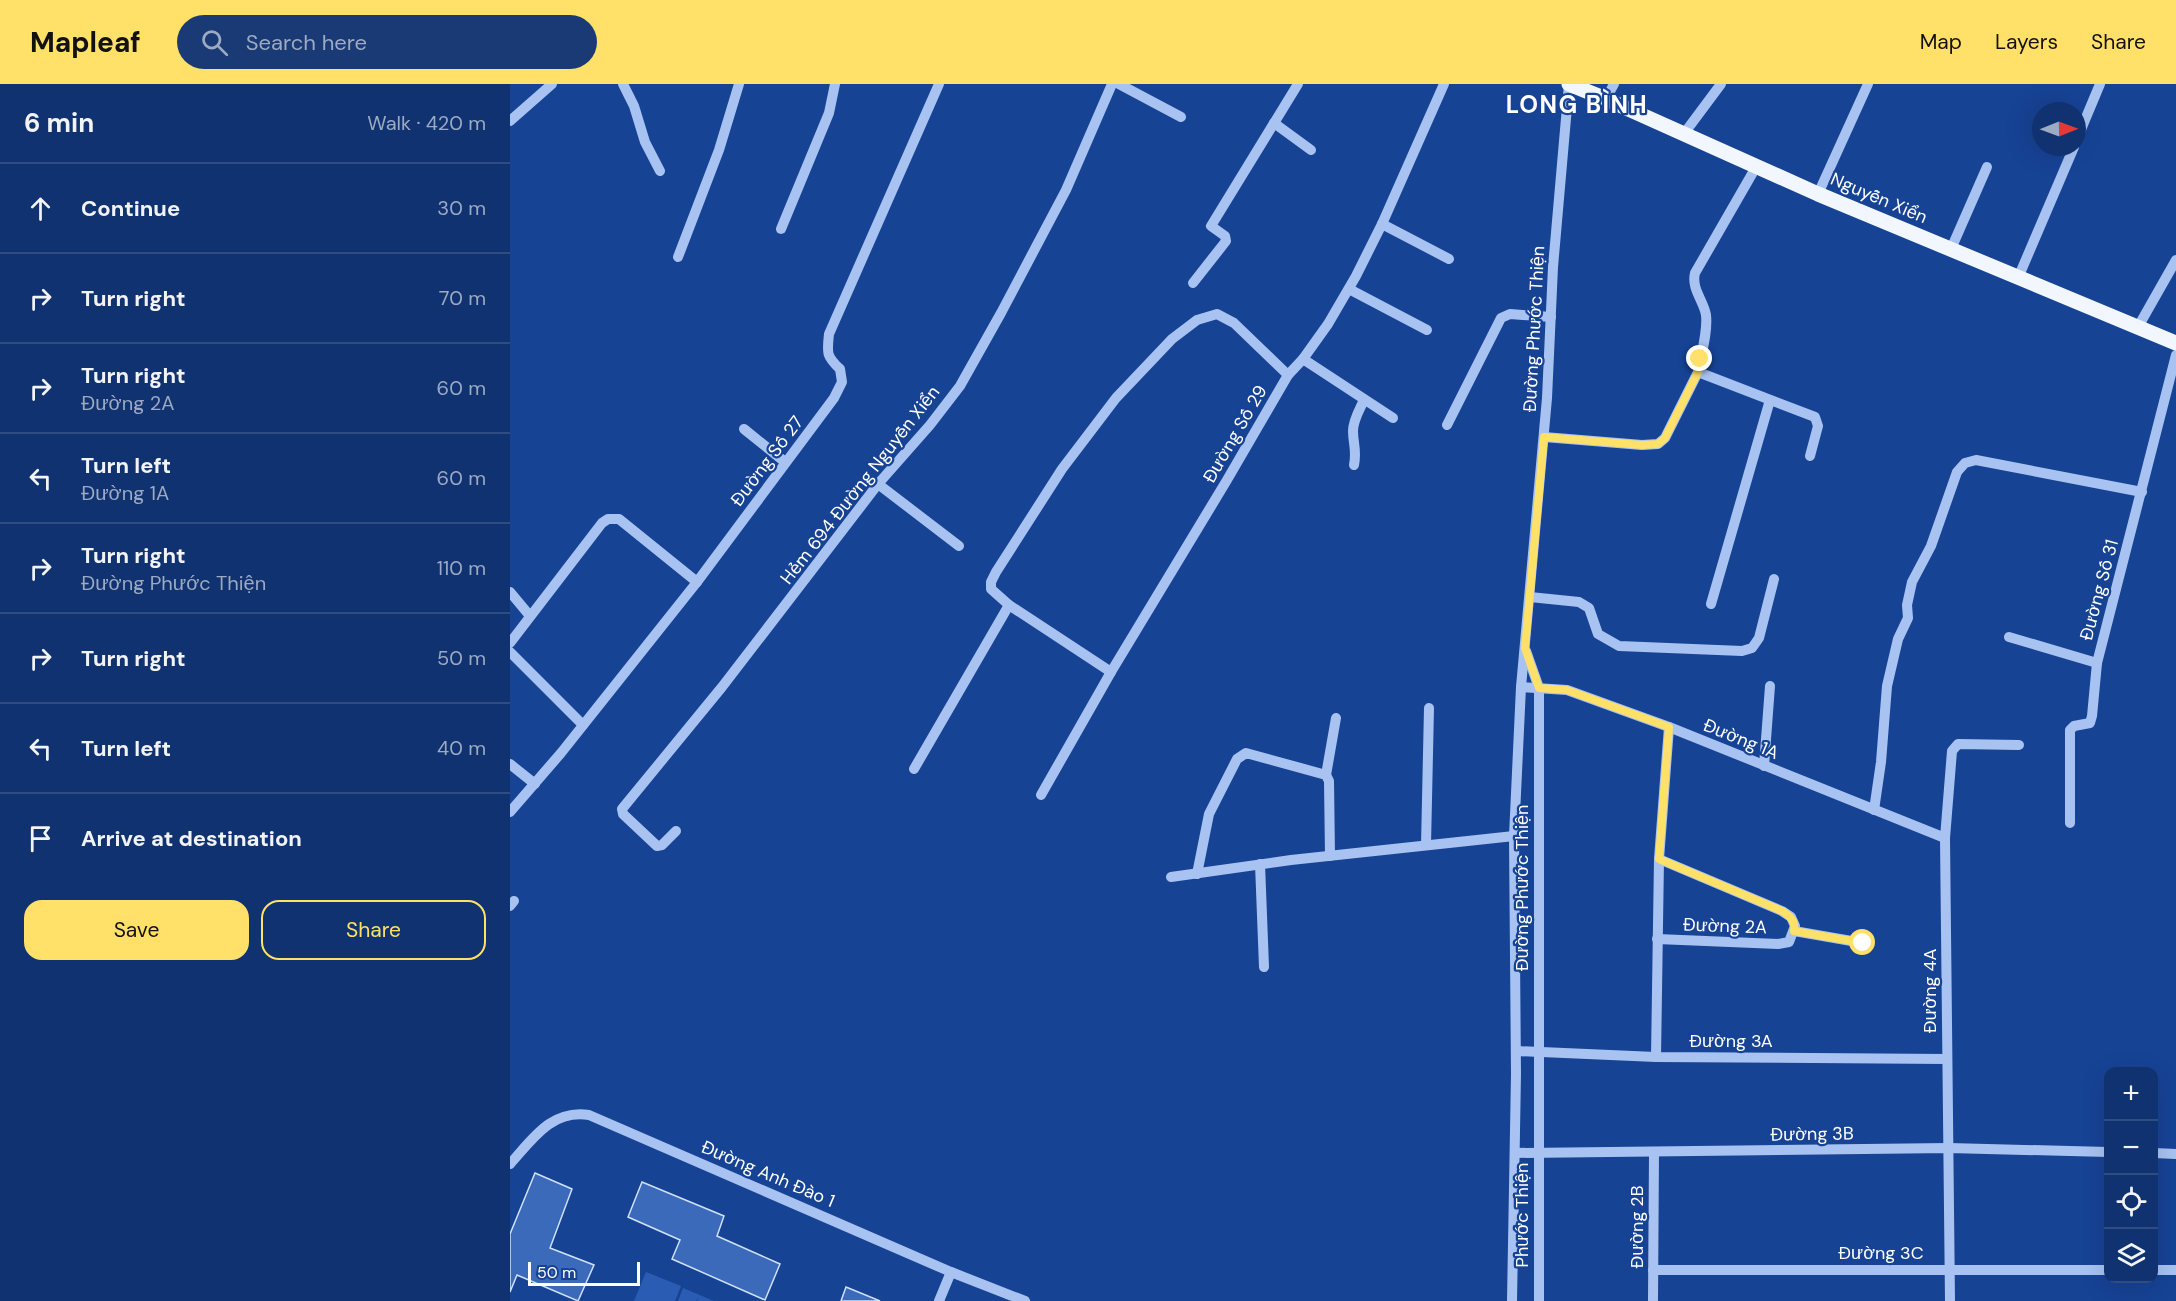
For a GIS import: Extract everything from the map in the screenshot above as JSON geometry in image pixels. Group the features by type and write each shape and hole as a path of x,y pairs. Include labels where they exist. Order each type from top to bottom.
{"main road":[{"name":"Nguyễn Xiển","path":"1569,84 1818,194 2176,343"}],"street":[{"path":"510,121 552,84"},
{"path":"623,84 634,106 645,142 660,171"},
{"path":"678,257 719,150 739,84"},
{"path":"782,229 829,113 835,84"},
{"name":"Đường Số 27","path":"510,812 697,582 834,398 842,382 840,369 830,359 827,351 829,334 939,84"},
{"name":"Hẻm 694 Đường Nguyễn Xiển","path":"676,831 662,845 655,845 623,814 622,809 722,687 878,484 930,425 960,386 1066,190 1112,84"},
{"path":"1119,84 1181,117"},
{"path":"1193,283 1226,241 1225,236 1211,226 1298,84"},
{"name":"Đường Số 29","path":"1041,795 1111,672 1288,375 1303,359 1328,324 1349,289 1382,224 1444,84"},
{"name":"Đường Phước Thiện","path":"1516,1130 1514,836 1521,687 1544,437 1569,84"},
{"path":"1606,99 1614,84"},
{"path":"1683,135 1721,84"},
{"path":"1818,194 1868,84"},
{"path":"2086,117 2100,84"},
{"path":"1274,123 1311,150"},
{"path":"2018,278 2070,156"},
{"path":"1544,437 1610,443 1658,444 1665,438 1698,372 1706,328 1706,313 1697,293 1695,273 1756,167"},
{"path":"1951,249 1987,167"},
{"path":"1382,224 1449,259"},
{"path":"2138,327 2176,260"},
{"path":"1349,289 1427,330"},
{"path":"1111,672 1009,605 992,589 991,582 996,572 1062,468 1116,398 1172,339 1197,320 1217,314 1234,323 1288,375"},
{"path":"1448,425 1501,318 1510,314 1551,317"},
{"name":"Đường Số 31","path":"2070,823 2070,730 2074,726 2090,723 2092,716 2097,663 2176,355"},
{"path":"1303,359 1393,418"},
{"path":"1698,372 1815,417 1818,426 1810,456"},
{"path":"1354,465 1356,451 1354,423 1364,400"},
{"path":"1711,604 1770,400"},
{"path":"744,429 785,462"},
{"path":"1874,810 1881,762 1887,686 1898,639 1908,618 1907,605 1912,582 1931,546 1957,472 1965,463 1976,460 2142,492"},
{"path":"878,484 959,546"},
{"path":"510,644 602,523 608,519 619,519 697,582"},
{"path":"1530,597 1580,602 1588,608 1598,634 1619,646 1742,651 1752,648 1760,638 1774,579"},
{"path":"510,592 530,616"},
{"path":"914,769 1009,605"},
{"path":"2009,638 2097,663"},
{"name":"Đường Phước Thiện","path":"1525,648 1539,688 1538,1129"},
{"path":"510,652 583,724"},
{"path":"1764,766 1770,686"},
{"name":"Đường 1A","path":"1521,687 1567,690 1669,727 1945,838"},
{"path":"1426,845 1429,708"},
{"path":"1330,856 1329,781 1326,775 1336,718"},
{"name":"Đường 2A","path":"1656,1057 1659,859 1669,727"},
{"name":"Đường 4A","path":"1950,1301 1945,838 1952,751 1958,744 2019,745"},
{"path":"1197,874 1209,813 1242,755 1251,753 1326,775"},
{"path":"510,764 535,784"},
{"path":"1171,877 1260,864 1514,836"},
{"name":"Đường 2A","path":"1657,939 1778,944 1790,942 1795,926 1791,917 1782,911 1659,859"},
{"path":"1260,864 1264,967"},
{"path":"1794,931 1863,943"},
{"name":"Đường 3A","path":"1516,1051 1656,1057 1947,1059"},
{"name":"Đường Anh Đào 1","path":"510,1164 552,1120 571,1114 589,1115 951,1272 1025,1301"},
{"name":"Phước Thiện","path":"1538,1129 1539,1301"},
{"name":"Phước Thiện","path":"1512,1301 1516,1130"},
{"name":"Đường 3B","path":"1515,1153 1948,1148 2104,1152"},
{"name":"Đường 2B","path":"1653,1153 1653,1301"},
{"path":"2158,1153 2176,1154"},
{"name":"Đường 3C","path":"1653,1270 2104,1270"},
{"path":"2158,1270 2176,1270"},
{"path":"939,1301 951,1272"}],"shaded area":[{"path":"646,1272 681,1286 675,1301 634,1301"},
{"path":"683,1288 714,1301 697,1301 699,1296 696,1301 678,1301"}],"building":[{"path":"535,1173 572,1189 550,1248 594,1265 578,1301 517,1275 510,1292 510,1234"},
{"path":"642,1182 724,1216 717,1236 780,1264 765,1300 672,1259 680,1240 628,1217"},
{"path":"846,1287 880,1301 841,1301"}],"district":[{"name":"LONG BÌNH","path":"1577,104"}],"route":[{"path":"1700,359 1698,372 1665,438 1658,444 1642,445 1544,437 1525,648 1539,688 1567,690 1669,727 1659,859 1782,911 1791,917 1795,926 1794,931 1863,943"}]}
